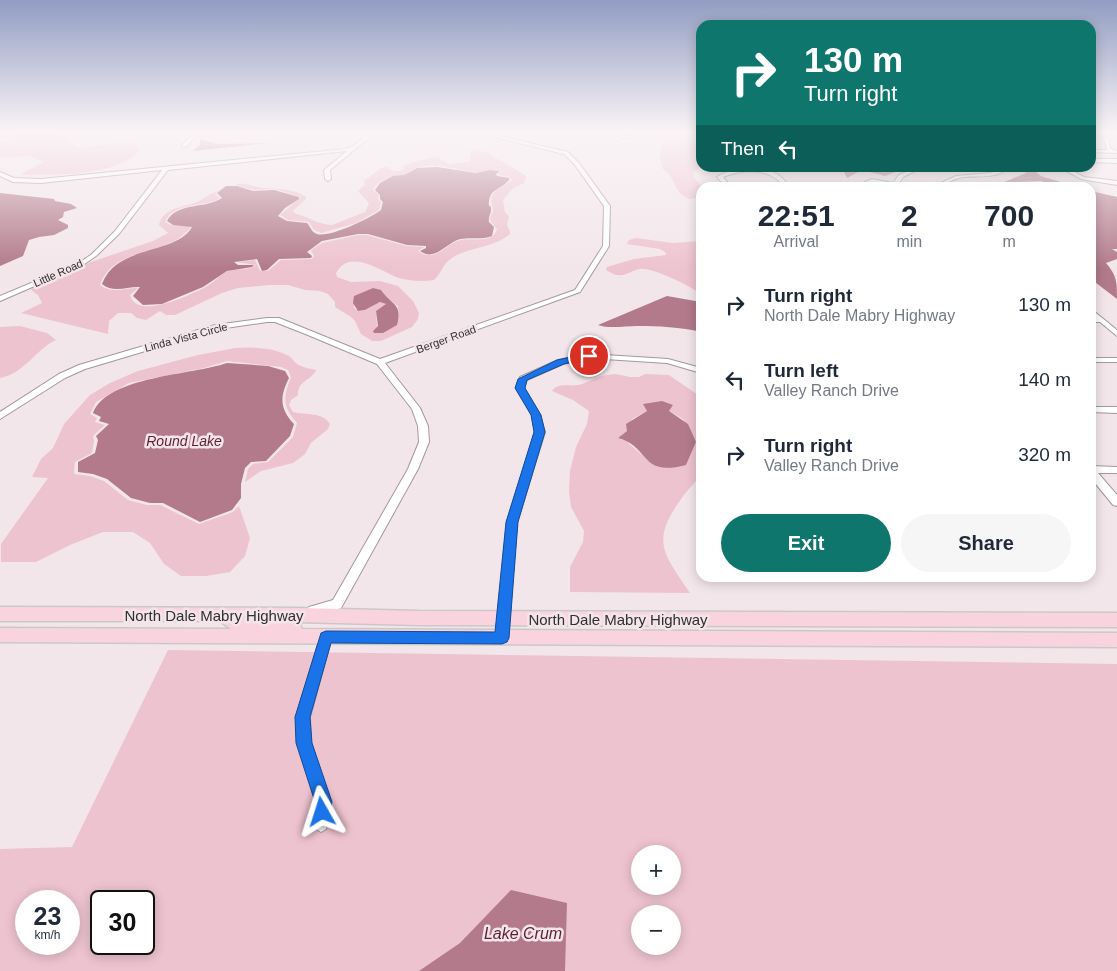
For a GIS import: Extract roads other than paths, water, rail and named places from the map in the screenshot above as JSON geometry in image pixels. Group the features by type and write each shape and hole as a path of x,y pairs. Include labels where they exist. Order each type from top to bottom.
{"main road":[{"name":"North Dale Mabry Highway","path":"0,614 299,615 504,619 1117,620"},
{"path":"224,615 229,622 240,627 301,629 326,637 348,629 405,629 419,618"},
{"name":"North Dale Mabry Highway","path":"0,635 1117,640"}],"street":[{"path":"9,178 41,181 67,178"},
{"name":"Little Road","path":"0,299 91,258 106,245 158,178"},
{"name":"Berger Road","path":"380,362 578,291 606,246 607,206 587,178"},
{"path":"1085,178 1117,183"},
{"path":"1096,315 1117,334"},
{"name":"Linda Vista Circle","path":"0,416 62,376 82,366 218,326 276,320 380,362"},
{"path":"1096,320 1102,320"},
{"path":"502,638 512,522 540,432 536,415 520,388 523,379 561,362 589,356 668,361 696,369"},
{"path":"1096,360 1117,360"},
{"path":"299,615 337,604 413,469 424,442 423,426 416,408 380,362"},
{"path":"1096,410 1117,410"},
{"path":"1096,470 1116,470"},
{"path":"1096,476 1117,502"},
{"path":"321,824 324,802 304,743 303,717 326,637"}],"water":[{"path":"389,178 510,178 490,196 489,206 491,206 491,210 489,222 494,227 492,236 460,239 436,253 425,254 420,251 426,248 426,246 407,245 368,234 358,234 322,241 307,252 312,256 311,258 279,259 267,270 262,271 257,259 234,262 238,265 254,265 252,267 227,271 203,287 162,304 143,305 133,296 140,287 111,289 102,284 110,271 120,262 184,236 192,227 173,225 167,221 172,215 185,208 208,204 222,198 217,193 226,186 237,186 253,191 274,190 299,197 278,216 287,221 307,223 312,231 317,234 323,234 350,227 381,210 383,202 375,190 380,183"},
{"path":"1013,178 1049,178 1061,182 1041,181 1004,182"},
{"path":"1096,192 1117,197 1117,249 1112,249 1117,252 1117,259 1106,263 1116,280 1117,299 1096,283"},
{"path":"0,193 54,199 55,201 71,204 77,208 64,212 63,217 58,220 68,225 68,228 54,235 29,240 23,256 0,266"},
{"path":"373,288 381,290 395,305 398,312 397,325 383,333 374,333 373,331 378,326 376,311 386,304 380,302 365,310 358,311 353,303 354,296"},
{"path":"667,296 696,301 696,331 669,327 612,327 598,325"},
{"name":"Round Lake","path":"227,363 268,366 285,371 289,378 282,402 286,413 294,424 290,436 266,461 251,462 245,468 241,484 241,498 232,510 200,522 163,503 150,503 131,498 107,479 93,474 78,472 78,462 95,453 98,440 96,436 109,424 99,421 101,417 93,413 101,401 115,391 133,384"},
{"path":"662,401 673,405 669,411 688,424 696,442 686,465 671,468 660,467 653,464 628,442 618,438 627,431 626,424 647,411 643,404"},
{"name":"Lake Crum","path":"511,890 567,903 565,971 419,971 460,943"}]}
